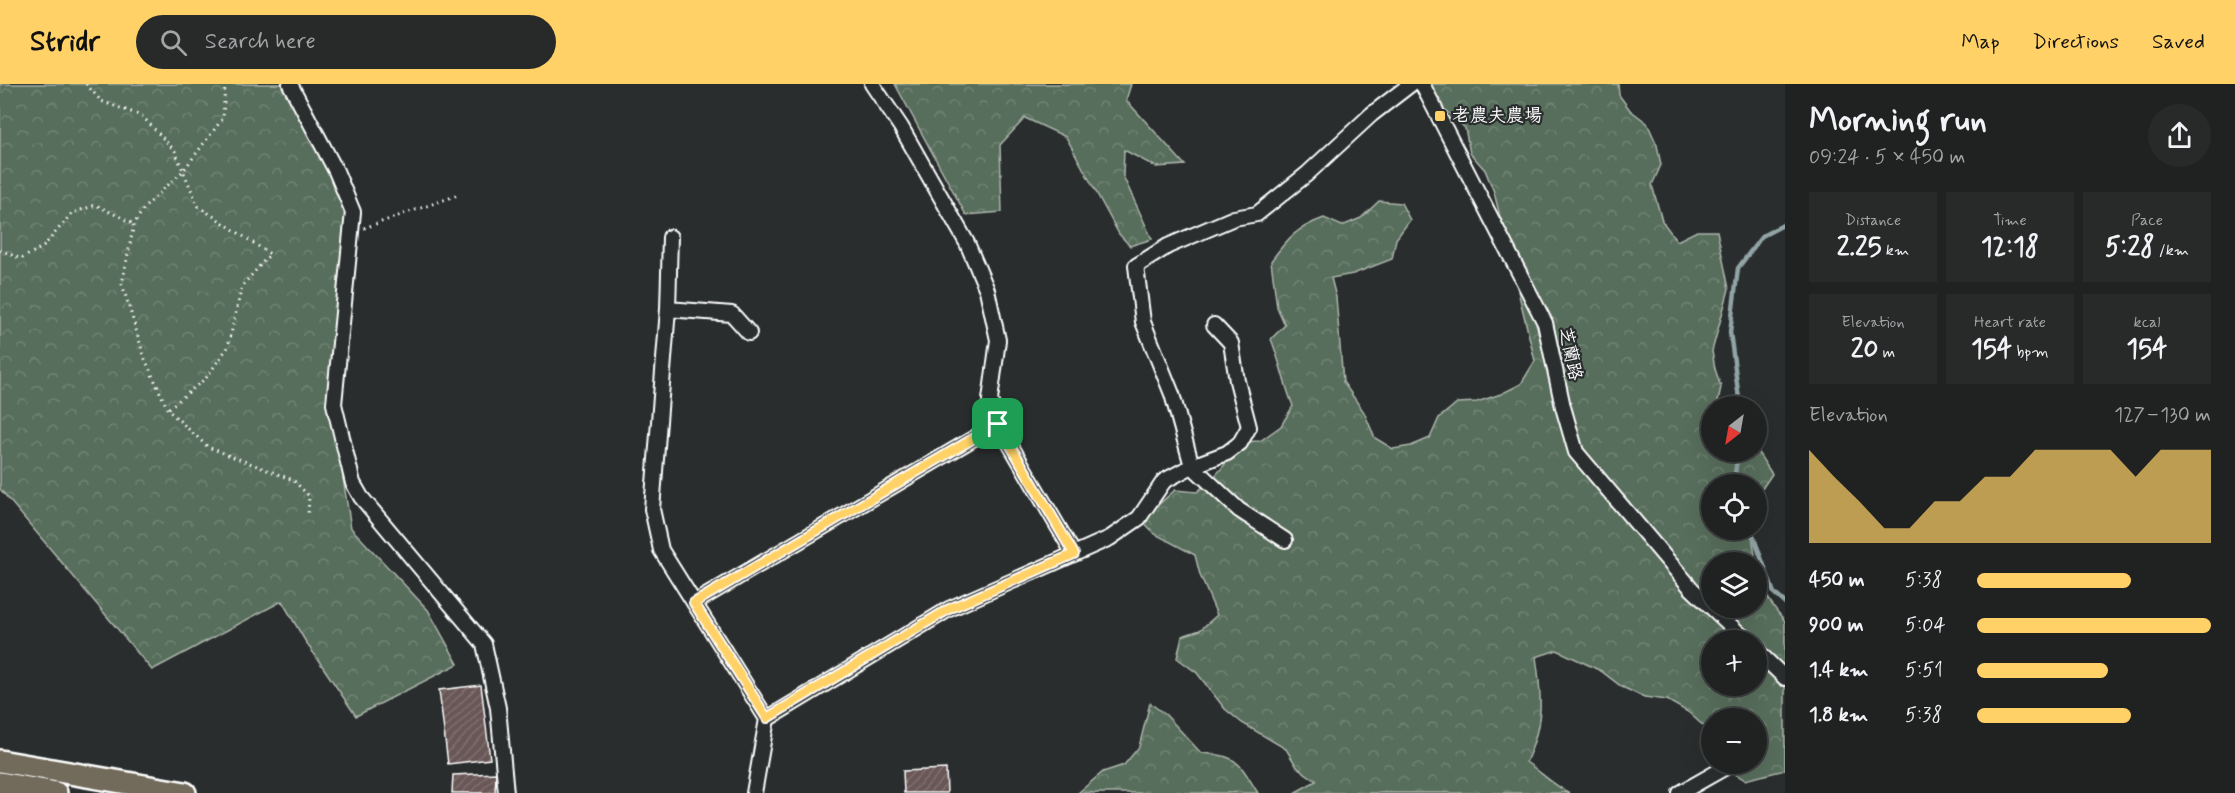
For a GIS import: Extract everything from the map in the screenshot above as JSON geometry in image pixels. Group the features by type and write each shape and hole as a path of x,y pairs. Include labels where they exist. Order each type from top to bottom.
{"main road":[{"path":"0,760 185,793"},
{"path":"0,783 56,793"}],"street":[{"path":"290,84 336,171 353,212 334,404 352,483 361,497 484,644 498,708 506,793"},
{"path":"872,84 901,127 967,243 987,290 998,340 990,400 998,424 1074,554"},
{"path":"1285,540 1239,510 1192,466 1172,394 1143,322 1136,266 1168,246 1234,218 1257,214 1306,174 1372,114 1411,84"},
{"name":"芝蘭路","path":"1422,84 1545,323 1563,406 1576,452 1692,589 1735,630"},
{"path":"670,237 668,309 652,509 661,550 767,718 754,793"},
{"path":"668,309 732,314 749,333"},
{"path":"767,718 949,609 1110,538 1139,518 1164,481 1192,466 1227,453 1240,443 1249,427 1237,381 1231,343 1214,325"},
{"path":"694,603 998,424"},
{"path":"1767,661 1785,678"},
{"path":"1680,793 1714,774"}],"path":[{"path":"87,84 101,101 142,116 175,152 198,206 270,254 242,286 228,347 206,378 168,410"},
{"path":"225,84 223,118 183,171 144,208 134,224 122,284 145,359 168,410 208,447 293,480 309,496 308,515"},
{"path":"351,232 458,195"},
{"path":"0,250 21,259 44,246 72,213 96,205 134,224"}],"green space":[{"path":"0,84 289,84 344,203 349,293 334,422 351,528 428,610 458,664 356,716 304,639 282,601 152,670 0,489"},
{"path":"895,84 1131,84 1126,100 1185,165 1156,167 1124,150 1123,176 1152,239 1130,246 1119,234 1066,137 1025,118 1000,145 1002,212 966,215"},
{"path":"1417,84 1618,84 1619,95 1630,110 1647,123 1657,145 1661,165 1652,185 1662,221 1677,241 1697,231 1717,231 1729,289 1712,351 1721,387 1719,396 1701,396 1701,462 1764,462 1772,474 1767,481 1767,474 1701,474 1701,540 1753,540 1754,552 1701,552 1701,618 1767,618 1767,597 1785,621 1785,770 1745,780 1735,774 1767,774 1767,708 1701,708 1701,724 1688,712 1667,700 1644,697 1622,687 1601,671 1557,650 1536,657 1540,685 1539,723 1526,762 1570,793 1294,793 1316,781 1297,767 1286,749 1242,723 1225,709 1197,673 1177,658 1182,636 1200,630 1217,615 1200,575 1195,555 1155,534 1136,514 1158,505 1175,490 1197,492 1220,470 1238,442 1260,441 1281,426 1293,406 1271,339 1285,325 1277,307 1271,261 1293,235 1324,218 1342,226 1361,218 1379,201 1401,203 1410,220 1396,239 1392,259 1353,274 1331,278 1336,297 1343,382 1364,412 1375,438 1393,449 1411,446 1430,438 1439,418 1457,403 1477,402 1521,384 1535,361 1494,192 1485,170 1470,153 1465,128 1445,110 1423,97"},
{"path":"1150,703 1166,715 1201,753 1223,756 1237,762 1258,793 1078,793 1103,772 1124,765 1139,747"}],"building":[{"path":"481,685 490,759 448,764 439,690"},
{"path":"946,769 947,793 904,793 903,771"},
{"path":"496,773 495,793 452,793 453,775"}],"waterway":[{"path":"1739,396 1730,332 1738,268 1762,236 1785,224"},
{"path":"1735,474 1737,462"},
{"path":"1755,540 1774,593 1785,603"}],"place":[{"name":"老農夫農場","path":"1440,116"}],"route":[{"path":"998,424 1074,554 949,609 767,718 694,603 998,424"}]}
